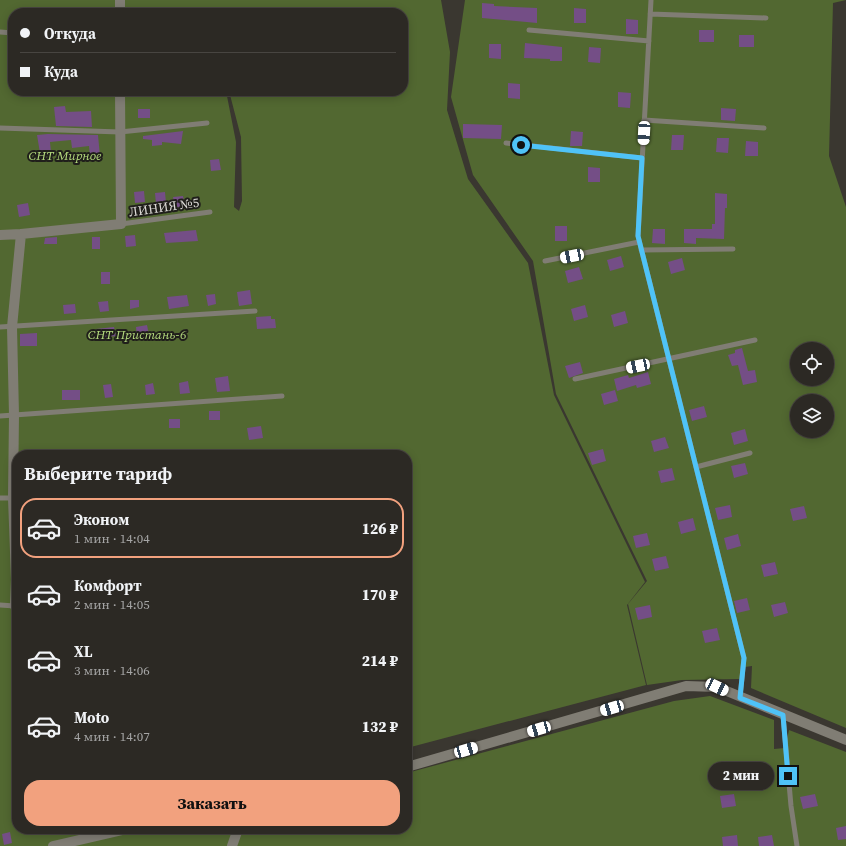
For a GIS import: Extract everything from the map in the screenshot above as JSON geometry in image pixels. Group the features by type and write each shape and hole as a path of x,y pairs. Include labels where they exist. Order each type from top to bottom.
{"street":[{"path":"0,234 21,234 121,224 120,96"},
{"path":"14,450 12,327 21,234"},
{"path":"412,766 686,686 717,687 740,698 846,740"},
{"path":"53,846 83,842 110,834"},
{"path":"232,846 236,834"}],"lane":[{"path":"651,0 638,236 744,658 740,698"},
{"path":"650,14 766,18"},
{"path":"529,30 649,41"},
{"path":"644,120 764,128"},
{"path":"0,128 120,132 206,123"},
{"path":"506,143 642,158"},
{"name":"ЛИНИЯ №5","path":"121,224 210,212"},
{"path":"545,261 639,242"},
{"path":"641,250 733,249"},
{"path":"0,327 255,311"},
{"path":"575,379 669,360 755,340"},
{"path":"0,416 282,396"},
{"path":"696,467 750,453"},
{"path":"0,498 12,498"},
{"path":"0,605 12,607"},
{"path":"783,715 791,806 797,846"}],"green space":[{"path":"0,0 441,0 450,52 447,110 468,179 528,263 554,395 645,582 627,605 646,685 412,747 412,450 12,450 12,834 412,834 412,772 674,701 710,696 774,720 774,749 785,748 789,730 846,752 846,846 0,846","holes":["8,8 408,8 408,96 230,96 241,137 242,201 239,211 234,207 236,142 227,96 8,96"]},
{"path":"465,0 846,0 833,3 829,156 846,207 846,728 751,688 752,666 745,667 739,679 682,680 647,685 628,604 647,581 556,394 533,261 473,175 451,97"}],"building":[{"path":"482,3 494,4 494,6 537,8 537,23 482,18"},
{"path":"574,8 586,9 586,23 574,23"},
{"path":"626,19 638,20 638,34 626,34"},
{"path":"699,30 714,30 714,42 699,42"},
{"path":"739,35 754,35 754,47 739,47"},
{"path":"525,43 562,47 562,61 524,58"},
{"path":"489,44 501,44 501,59 489,58"},
{"path":"589,47 601,48 600,63 588,62"},
{"path":"508,83 520,84 520,99 508,98"},
{"path":"618,92 631,93 630,108 618,107"},
{"path":"65,106 66,112 91,111 92,127 56,126 54,107"},
{"path":"721,108 736,109 735,121 721,120"},
{"path":"138,109 150,109 150,118 138,118"},
{"path":"463,124 502,125 501,139 463,138"},
{"path":"183,131 181,144 162,142 162,145 152,146 152,140 143,139 143,136"},
{"path":"571,131 583,132 582,146 570,146"},
{"path":"37,135 98,135 100,156 90,157 89,146 72,148 71,140 50,142 51,152 40,153"},
{"path":"672,135 684,135 683,150 671,150"},
{"path":"717,138 729,138 728,153 716,152"},
{"path":"746,141 758,142 758,156 745,156"},
{"path":"219,159 221,170 211,171 210,160"},
{"path":"588,167 600,168 600,182 588,182"},
{"path":"144,191 145,202 135,203 134,192"},
{"path":"165,192 166,203 156,204 155,193"},
{"path":"715,193 727,194 724,239 696,238 696,244 684,243 684,229 712,229 712,224 715,224"},
{"path":"183,196 185,206 175,208 173,197"},
{"path":"28,203 30,215 19,217 17,205"},
{"path":"555,226 567,226 567,241 555,241"},
{"path":"653,229 665,229 665,244 652,243"},
{"path":"196,230 198,241 166,243 164,233"},
{"path":"135,235 136,246 126,247 125,236"},
{"path":"57,237 57,244 44,244 45,238"},
{"path":"92,237 100,237 100,249 92,249"},
{"path":"621,256 624,267 610,271 607,260"},
{"path":"682,258 685,270 671,274 668,262"},
{"path":"579,267 583,279 568,283 565,271"},
{"path":"101,272 110,272 110,284 101,284"},
{"path":"250,290 252,304 239,306 237,292"},
{"path":"215,294 216,304 208,306 206,295"},
{"path":"187,295 189,306 169,309 167,297"},
{"path":"130,300 139,300 139,307 130,309"},
{"path":"108,301 109,311 100,312 98,302"},
{"path":"75,304 76,313 64,314 63,305"},
{"path":"585,305 588,317 574,321 571,309"},
{"path":"625,311 628,323 614,327 611,315"},
{"path":"271,316 271,319 275,319 276,328 257,329 256,317"},
{"path":"147,325 149,335 137,337 136,327"},
{"path":"114,327 116,336 97,338 96,329"},
{"path":"37,333 37,346 20,346 20,334"},
{"path":"742,348 748,371 755,370 757,382 743,385 738,365 732,366 728,355 735,353 735,350"},
{"path":"580,362 583,373 569,378 565,366"},
{"path":"648,372 651,384 637,388 636,385 617,391 614,379 628,375 629,378"},
{"path":"228,376 230,391 217,392 215,378"},
{"path":"188,381 190,393 180,394 179,383"},
{"path":"153,383 155,394 146,395 145,385"},
{"path":"111,384 113,397 105,398 103,385"},
{"path":"62,390 80,390 80,400 62,400"},
{"path":"615,390 618,401 604,405 601,394"},
{"path":"704,406 707,417 692,421 689,410"},
{"path":"209,411 220,411 220,420 209,420"},
{"path":"169,419 180,419 180,428 169,428"},
{"path":"261,426 263,438 249,440 247,428"},
{"path":"745,429 748,441 734,445 731,433"},
{"path":"665,437 669,448 654,452 651,441"},
{"path":"603,449 606,461 592,465 588,453"},
{"path":"745,463 748,474 734,478 731,466"},
{"path":"672,468 675,480 661,483 658,471"},
{"path":"730,505 732,517 718,520 715,508"},
{"path":"804,506 807,518 793,521 790,509"},
{"path":"693,518 696,530 681,534 678,522"},
{"path":"647,533 650,545 636,548 633,536"},
{"path":"738,534 741,546 727,550 724,538"},
{"path":"666,556 669,568 655,571 652,559"},
{"path":"775,562 778,574 764,577 761,565"},
{"path":"747,598 750,610 737,613 734,601"},
{"path":"785,602 788,613 774,617 771,605"},
{"path":"650,605 652,617 638,620 635,608"},
{"path":"717,628 720,640 705,643 702,631"},
{"path":"769,765 771,777 756,779 754,767"},
{"path":"734,794 736,806 722,808 720,796"},
{"path":"815,794 818,806 803,809 800,797"},
{"path":"846,826 846,839 838,840 836,828"},
{"path":"10,832 12,843 4,845 2,834"},
{"path":"737,835 738,846 723,846 722,837"},
{"path":"772,835 774,846 759,846 758,837"}],"route":[{"path":"521,145 642,158 638,236 744,658 740,698 783,715 788,776"}],"park label":[{"name":"СНТ Мирное","path":"65,155"},
{"name":"СНТ Пристань-6","path":"137,334"}]}
